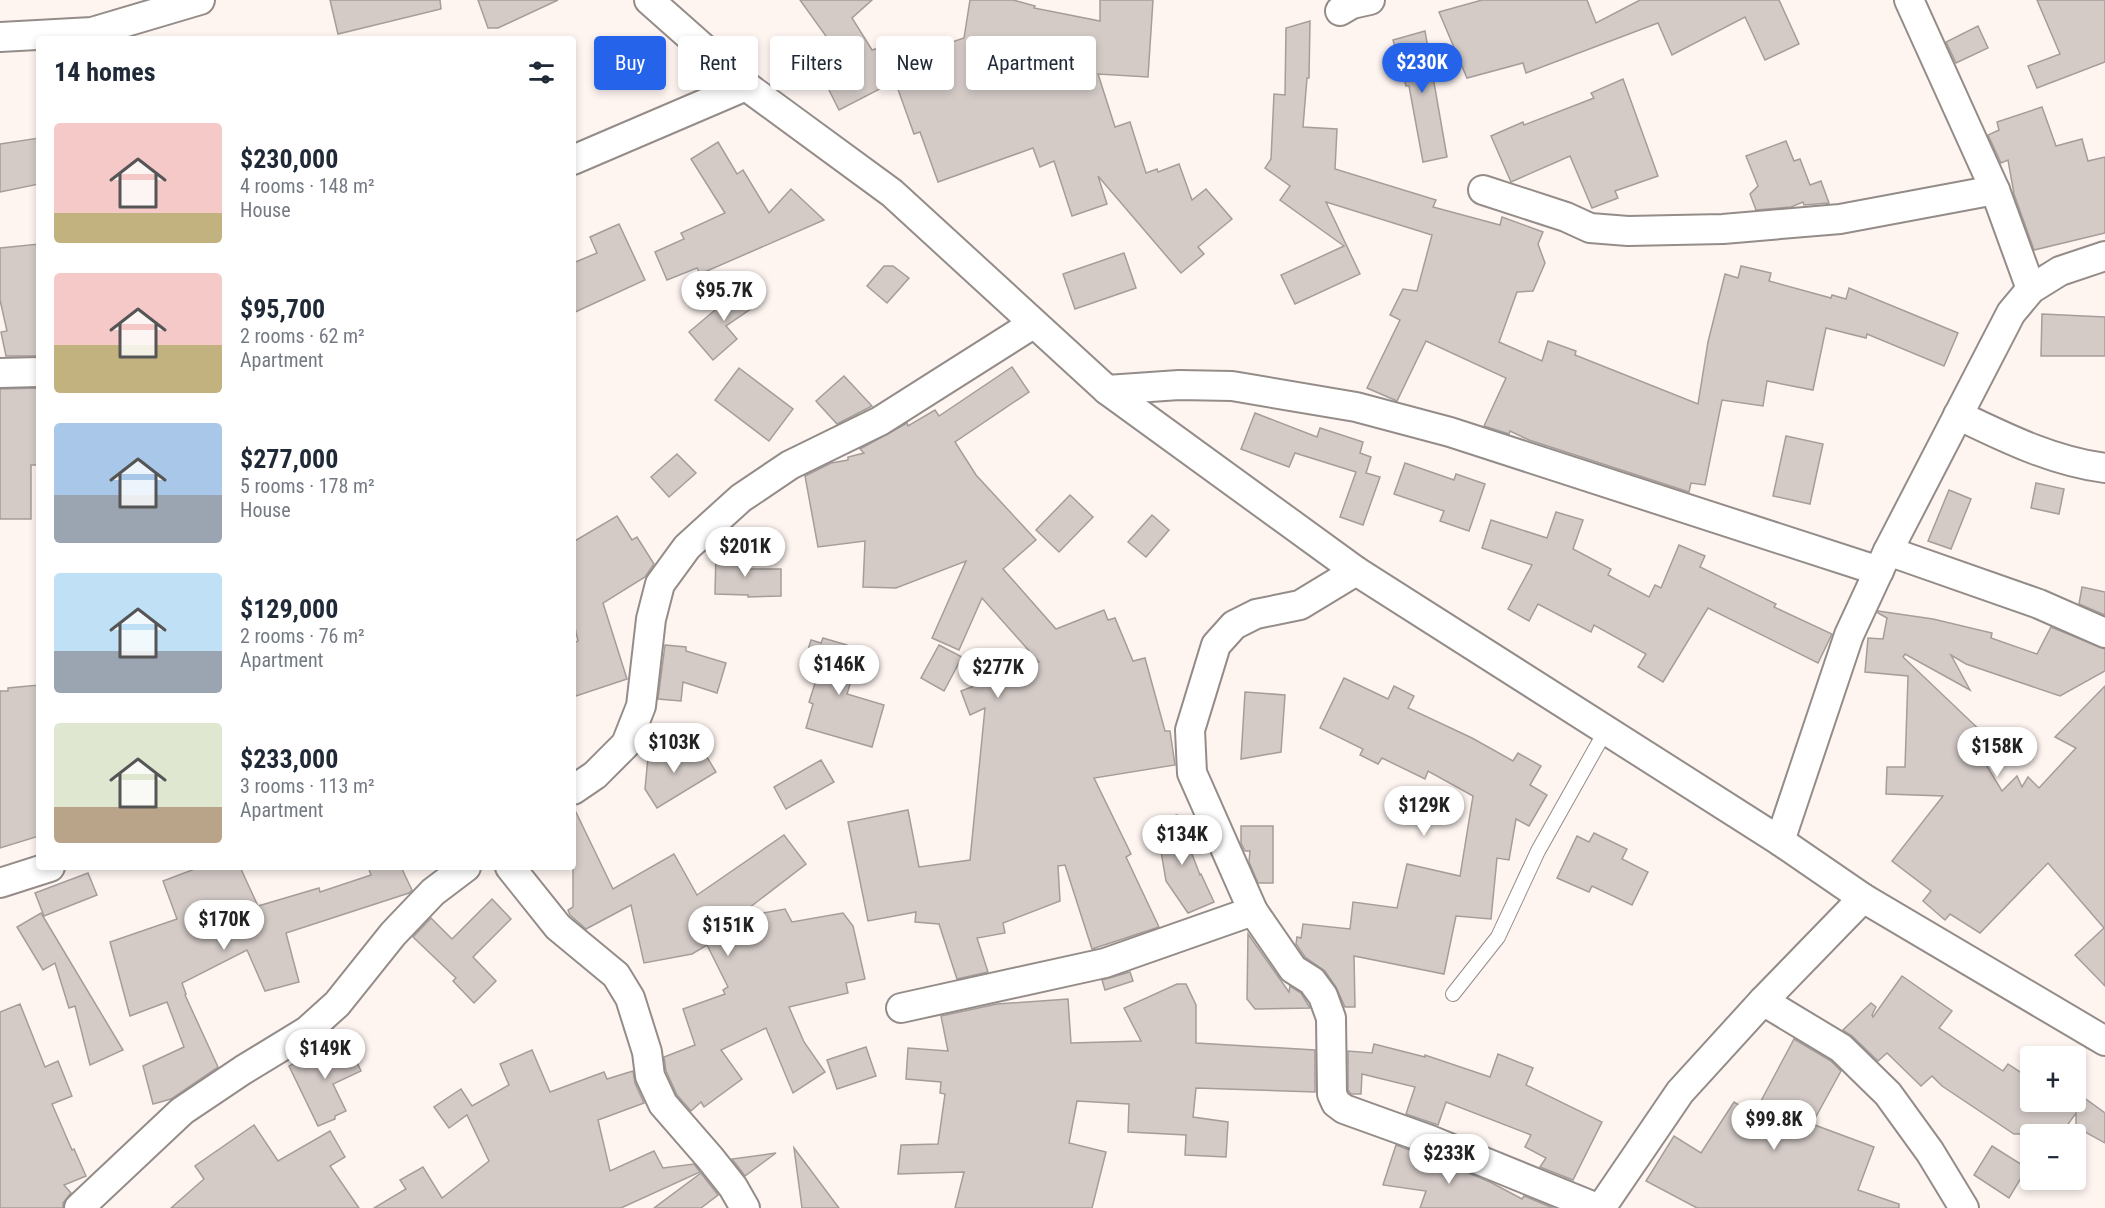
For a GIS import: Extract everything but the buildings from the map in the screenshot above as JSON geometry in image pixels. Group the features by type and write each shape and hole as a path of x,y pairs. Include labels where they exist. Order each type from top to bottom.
{"street":[{"path":"0,37 92,32 200,0"},
{"path":"649,0 690,36"},
{"path":"1340,11 1352,4 1370,0"},
{"path":"1909,0 1995,190 2031,289"},
{"path":"576,159 737,90"},
{"path":"751,90 892,193 1107,390 1356,571 1780,841 1863,898 2105,1041"},
{"path":"1483,190 1566,217 1590,228 1628,231 1723,229 1840,219 1995,190"},
{"path":"1780,841 1845,646 1883,561 2011,313 2031,289 2060,271 2105,256"},
{"path":"576,788 595,775 626,744 641,706 651,619 660,584 687,546 741,498 790,465 880,421 1033,324"},
{"path":"0,373 36,372"},
{"path":"1107,390 1179,385 1232,386 1356,407 1450,432 1883,561 2039,604 2105,633"},
{"path":"1958,415 2022,446 2078,464 2105,468"},
{"path":"1356,571 1300,605 1256,614 1234,625 1216,645 1190,730 1192,773 1253,911 1293,969 1312,981 1323,996 1331,1018 1332,1094 1336,1102 1344,1109 1430,1140 1599,1208 1680,1092 1763,1001 1863,898"},
{"path":"0,884 41,870"},
{"path":"79,1208 182,1111 307,1031 337,1004 393,934 433,892 462,870"},
{"path":"512,870 558,927 616,975 630,998 647,1052 650,1076 663,1104 733,1187 745,1208"},
{"path":"901,1008 1106,963 1253,911"},
{"path":"1763,1001 1842,1048 1888,1094 1930,1152 1964,1208"}],"lane":[{"path":"1453,994 1498,937 1538,851 1606,730"}]}
